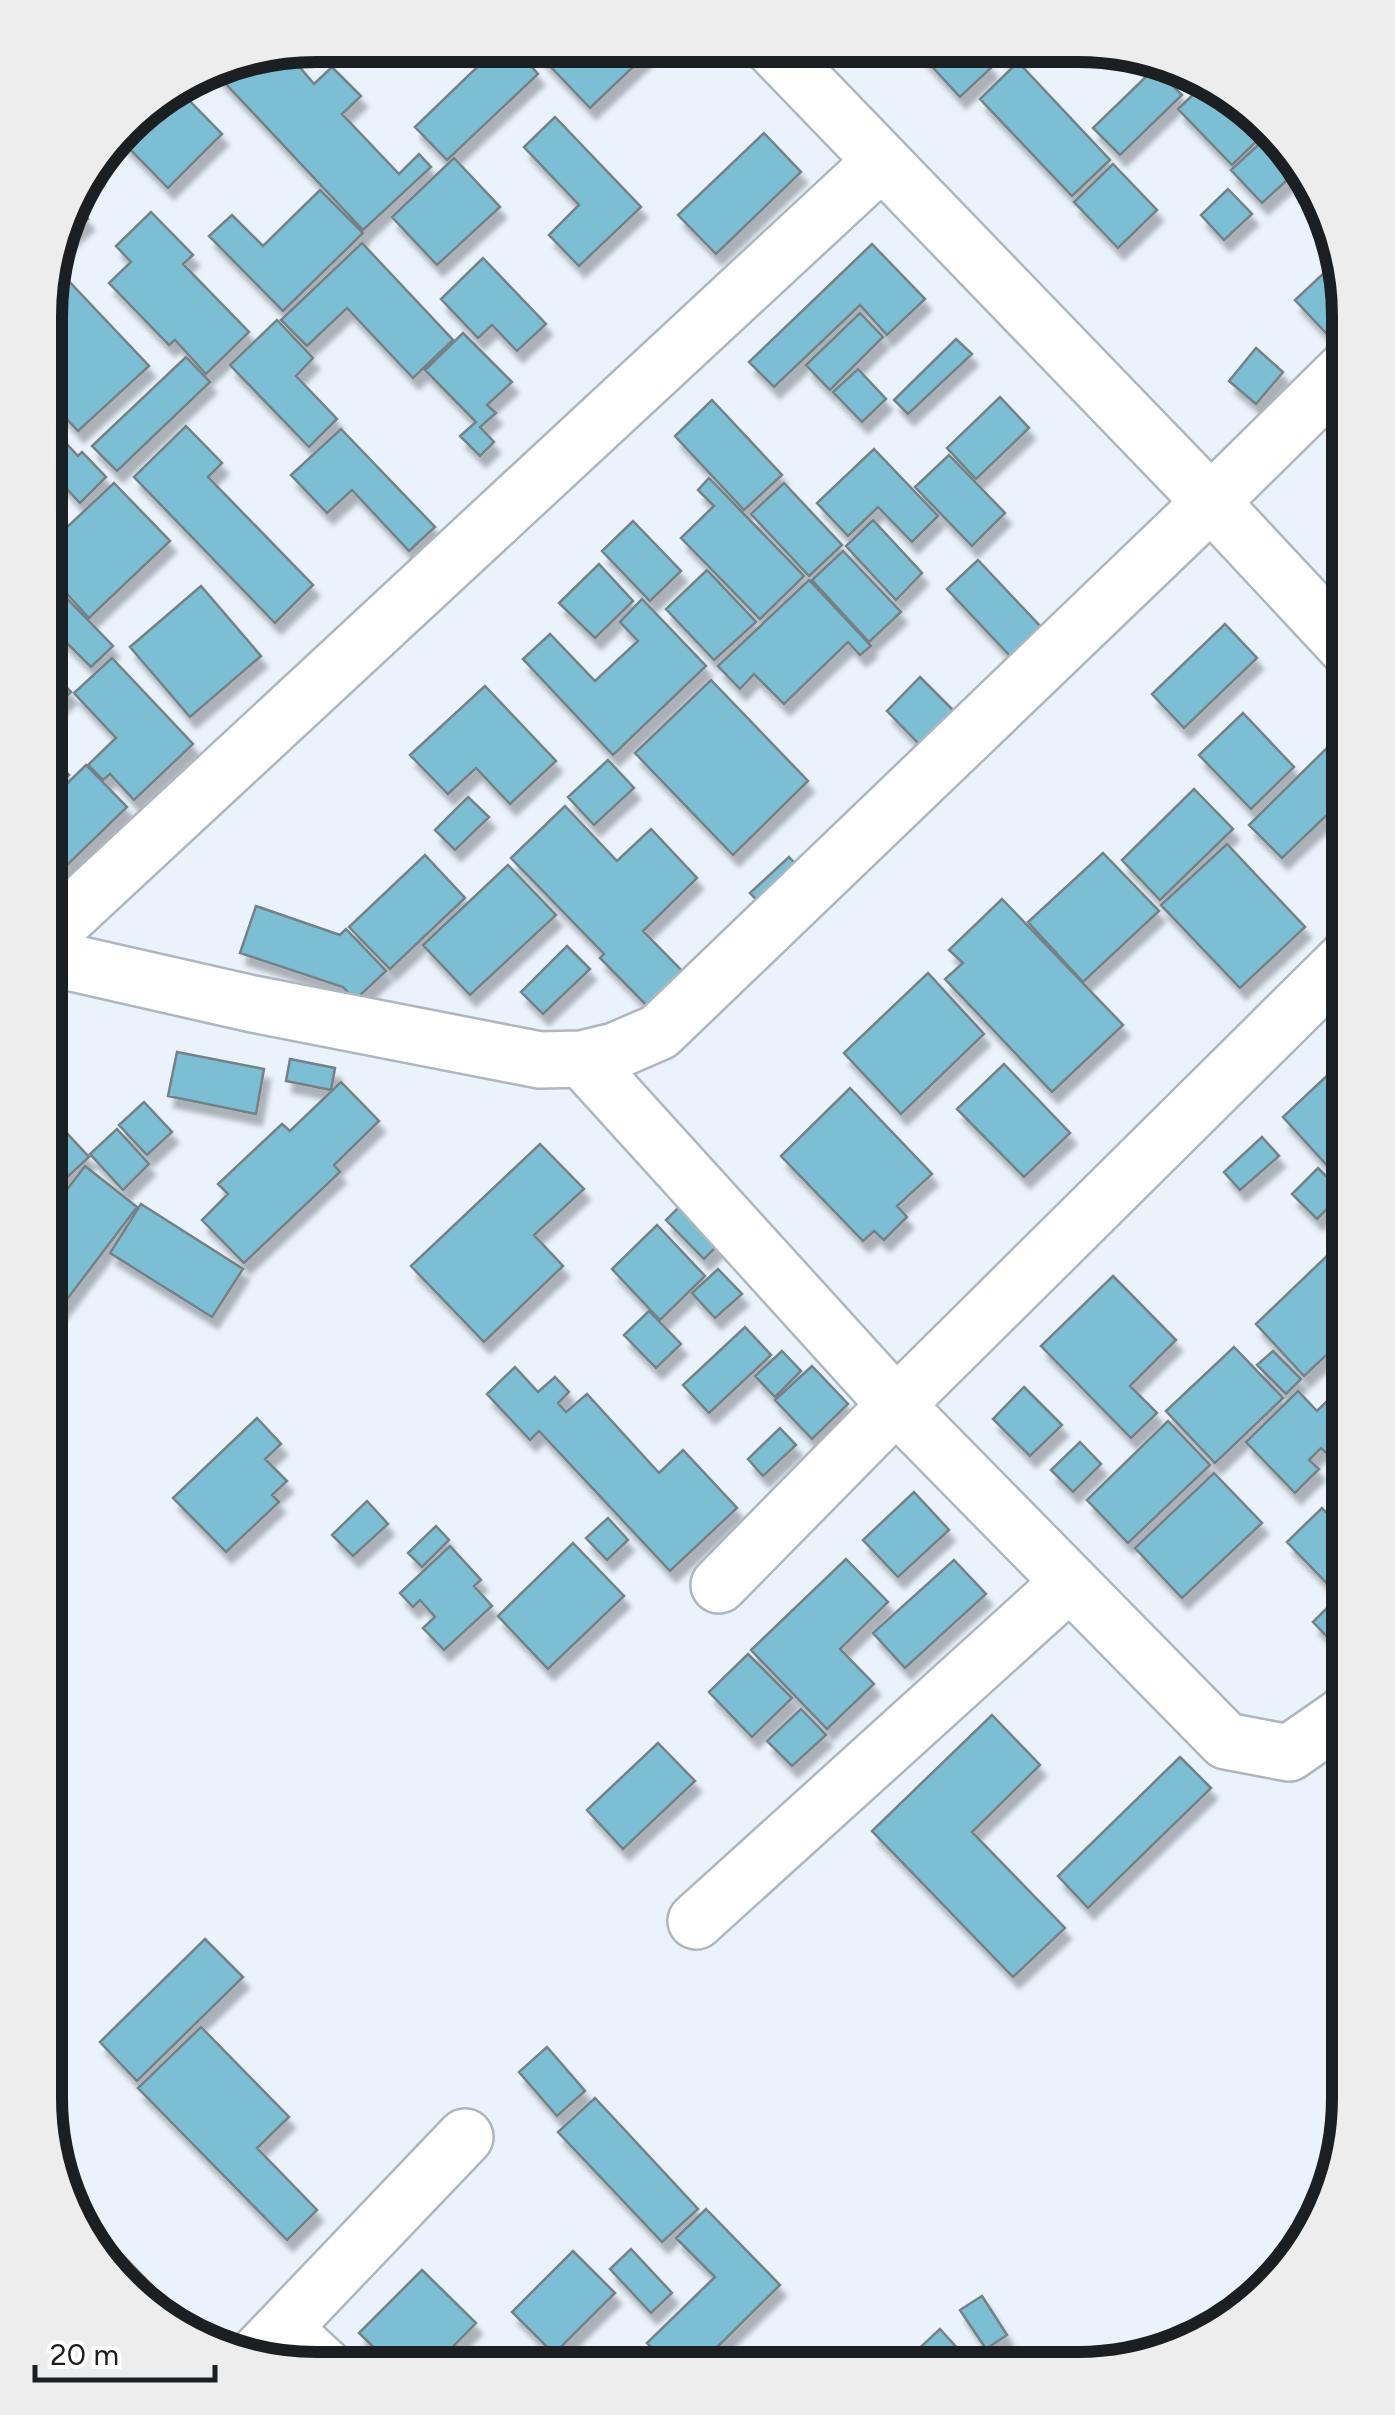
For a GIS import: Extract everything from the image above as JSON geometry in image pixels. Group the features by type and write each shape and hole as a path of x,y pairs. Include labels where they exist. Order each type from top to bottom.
{"street":[{"path":"787,62 1332,632"},
{"path":"63,921 882,161"},
{"path":"63,961 252,1004 540,1060 582,1059 615,1051 659,1032 1332,383"},
{"path":"719,1585 1332,973"},
{"path":"582,1059 896,1406 1226,1741 1289,1752 1332,1723"},
{"path":"696,1922 1070,1582"},
{"path":"270,2343 465,2137"}],"building":[{"path":"482,62 527,62 538,74 447,160 415,127"},
{"path":"546,62 638,62 590,108"},
{"path":"928,62 988,62 992,67 960,97"},
{"path":"1018,62 1110,160 1072,196 980,99"},
{"path":"297,64 314,84 332,67 361,96 342,114 399,174 419,154 431,167 363,230 223,81 251,71"},
{"path":"1150,73 1165,78 1182,95 1120,155 1093,128"},
{"path":"1196,92 1220,105 1259,139 1232,165 1178,109"},
{"path":"187,98 222,134 168,188 128,147"},
{"path":"555,117 641,207 579,266 549,235 579,205 524,147"},
{"path":"764,133 801,172 716,254 678,215"},
{"path":"1262,142 1291,177 1262,203 1231,170"},
{"path":"454,158 500,207 437,265 392,217"},
{"path":"1113,164 1157,210 1118,248 1074,202"},
{"path":"1228,189 1252,214 1224,240 1201,215"},
{"path":"320,190 363,233 283,311 209,236 232,215 263,246"},
{"path":"151,212 193,255 183,264 249,332 206,374 175,340 169,345 109,283 131,262 116,246"},
{"path":"362,243 453,340 413,378 347,308 307,346 281,320"},
{"path":"872,244 925,299 887,335 860,305 774,387 749,362"},
{"path":"483,258 546,324 517,351 492,325 478,338 441,299"},
{"path":"1328,269 1332,328 1326,333 1295,300"},
{"path":"66,278 149,366 78,431 63,415"},
{"path":"860,313 883,337 830,390 806,365"},
{"path":"277,320 313,358 296,376 337,419 309,447 230,365"},
{"path":"463,333 512,382 487,405 496,413 480,427 494,442 480,456 460,436 476,422 425,370"},
{"path":"956,339 972,354 908,414 894,400"},
{"path":"1256,348 1283,372 1256,404 1229,381"},
{"path":"186,357 210,382 117,471 92,446"},
{"path":"858,369 886,399 862,422 833,392"},
{"path":"1000,397 1029,428 976,479 947,448"},
{"path":"712,400 782,475 744,510 675,436"},
{"path":"186,426 222,463 208,477 313,585 275,623 134,477"},
{"path":"341,429 435,527 409,551 352,490 327,513 291,475"},
{"path":"63,440 78,456 82,452 106,477 80,503 63,485"},
{"path":"874,449 938,516 912,542 878,507 848,536 817,503"},
{"path":"949,455 1005,513 972,546 915,487"},
{"path":"709,478 804,576 760,619 681,538 714,506 698,490"},
{"path":"114,483 170,541 89,618 63,590 63,531"},
{"path":"784,483 842,545 809,576 751,514"},
{"path":"873,520 922,573 896,600 846,546"},
{"path":"633,521 681,571 650,601 602,551"},
{"path":"843,551 901,612 869,642 812,580"},
{"path":"978,560 1041,627 1010,656 947,589"},
{"path":"599,564 633,601 595,638 559,603"},
{"path":"707,570 756,622 714,660 666,609"},
{"path":"809,580 871,646 860,655 848,642 784,704 754,674 740,689 718,666"},
{"path":"201,586 261,656 190,717 130,647"},
{"path":"63,594 113,646 91,667 63,639"},
{"path":"642,599 706,666 613,755 523,659 550,634 595,681 638,641 620,622"},
{"path":"1225,624 1257,658 1184,728 1152,694"},
{"path":"112,658 193,744 134,800 110,774 103,780 88,765 116,738 74,693"},
{"path":"920,677 957,714 922,747 887,711"},
{"path":"711,680 808,781 733,855 635,753"},
{"path":"63,684 71,692 63,700"},
{"path":"485,686 556,761 510,804 476,768 448,794 410,755"},
{"path":"1243,713 1294,767 1251,809 1199,755"},
{"path":"1332,743 1332,810 1282,858 1249,825"},
{"path":"608,760 634,788 594,825 568,797"},
{"path":"86,765 127,807 63,869 63,787"},
{"path":"1194,789 1233,829 1160,900 1122,860"},
{"path":"468,797 489,817 455,850 435,830"},
{"path":"565,806 617,861 651,829 697,878 643,931 690,979 654,1013 600,958 604,954 511,858"},
{"path":"1227,844 1305,927 1240,988 1161,905"},
{"path":"1103,853 1159,911 1083,982 1028,922"},
{"path":"425,855 465,898 390,969 349,927"},
{"path":"789,857 810,879 772,916 750,893"},
{"path":"508,865 556,915 470,995 423,945"},
{"path":"1002,899 1123,1025 1052,1092 945,979 963,963 949,950"},
{"path":"256,906 340,935 346,929 386,971 355,1000 343,987 240,953"},
{"path":"567,946 590,969 543,1014 521,992"},
{"path":"928,973 984,1034 901,1114 844,1053"},
{"path":"177,1052 264,1069 256,1114 168,1096"},
{"path":"290,1059 335,1068 331,1090 286,1081"},
{"path":"1004,1064 1070,1133 1024,1177 957,1109"},
{"path":"1332,1071 1332,1171 1283,1117"},
{"path":"341,1082 379,1121 334,1165 340,1172 244,1263 202,1220 228,1194 218,1184 282,1124 290,1131"},
{"path":"850,1088 932,1174 897,1206 907,1217 884,1240 874,1231 863,1241 781,1156"},
{"path":"144,1102 172,1132 147,1155 119,1125"},
{"path":"63,1129 89,1157 63,1181"},
{"path":"117,1129 149,1164 123,1190 90,1154"},
{"path":"1262,1137 1279,1156 1240,1190 1224,1172"},
{"path":"540,1144 584,1189 534,1235 563,1266 484,1342 411,1266"},
{"path":"85,1166 137,1207 63,1305 63,1195"},
{"path":"1318,1168 1332,1182 1332,1204 1317,1219 1292,1194"},
{"path":"141,1204 243,1269 212,1317 110,1253"},
{"path":"682,1204 720,1243 704,1259 666,1220"},
{"path":"657,1225 705,1276 660,1320 612,1269"},
{"path":"1332,1255 1332,1350 1304,1376 1256,1324"},
{"path":"718,1269 742,1294 715,1318 692,1293"},
{"path":"1113,1276 1176,1340 1130,1386 1157,1413 1131,1438 1041,1346"},
{"path":"649,1311 681,1344 656,1368 624,1335"},
{"path":"745,1327 771,1355 709,1413 683,1385"},
{"path":"1234,1347 1283,1398 1215,1463 1166,1411"},
{"path":"782,1351 801,1371 775,1397 755,1376"},
{"path":"1273,1351 1301,1379 1286,1394 1257,1365"},
{"path":"812,1366 848,1404 812,1439 775,1400"},
{"path":"515,1367 538,1392 555,1377 569,1392 558,1403 566,1412 587,1394 659,1473 683,1450 737,1508 670,1571 539,1431 530,1440 487,1394"},
{"path":"1024,1387 1062,1425 1030,1456 993,1419"},
{"path":"1298,1391 1317,1411 1332,1396 1332,1458 1321,1448 1309,1460 1319,1469 1295,1493 1246,1442"},
{"path":"257,1418 281,1444 265,1459 287,1481 272,1495 279,1502 226,1552 173,1498"},
{"path":"1168,1421 1210,1465 1128,1543 1087,1500"},
{"path":"780,1428 796,1445 763,1476 748,1459"},
{"path":"1080,1442 1101,1464 1073,1492 1051,1470"},
{"path":"1214,1473 1262,1523 1182,1598 1135,1548"},
{"path":"914,1492 949,1530 898,1577 863,1540"},
{"path":"367,1501 388,1524 353,1556 332,1535"},
{"path":"1322,1508 1332,1519 1332,1589 1287,1542"},
{"path":"608,1518 628,1540 607,1560 586,1538"},
{"path":"436,1526 449,1540 422,1567 408,1553"},
{"path":"573,1543 624,1596 548,1669 498,1616"},
{"path":"450,1546 481,1580 474,1586 492,1606 444,1650 423,1628 435,1617 420,1600 413,1607 400,1593"},
{"path":"846,1559 888,1602 840,1649 874,1684 827,1729 751,1650"},
{"path":"954,1560 986,1594 905,1668 873,1633"},
{"path":"1332,1603 1332,1642 1313,1622"},
{"path":"748,1654 792,1698 752,1737 709,1692"},
{"path":"801,1709 826,1735 792,1766 767,1741"},
{"path":"992,1715 1040,1765 972,1832 1065,1928 1013,1977 872,1831"},
{"path":"658,1743 695,1781 623,1849 587,1810"},
{"path":"1180,1757 1211,1788 1088,1908 1058,1876"},
{"path":"205,1939 243,1977 137,2081 100,2042"},
{"path":"201,2027 289,2117 257,2148 317,2210 287,2240 138,2088"},
{"path":"547,2047 585,2091 557,2116 519,2072"},
{"path":"595,2098 698,2209 662,2242 558,2132"},
{"path":"706,2209 780,2285 712,2352 656,2352 647,2343 715,2277 676,2238"},
{"path":"109,2241 170,2306 137,2278"},
{"path":"631,2249 672,2293 651,2313 610,2269"},
{"path":"573,2251 615,2293 556,2352 512,2312"},
{"path":"422,2270 476,2323 448,2352 379,2352 359,2333"},
{"path":"982,2296 1007,2335 986,2349 960,2310"},
{"path":"940,2329 961,2352 915,2352"}]}
